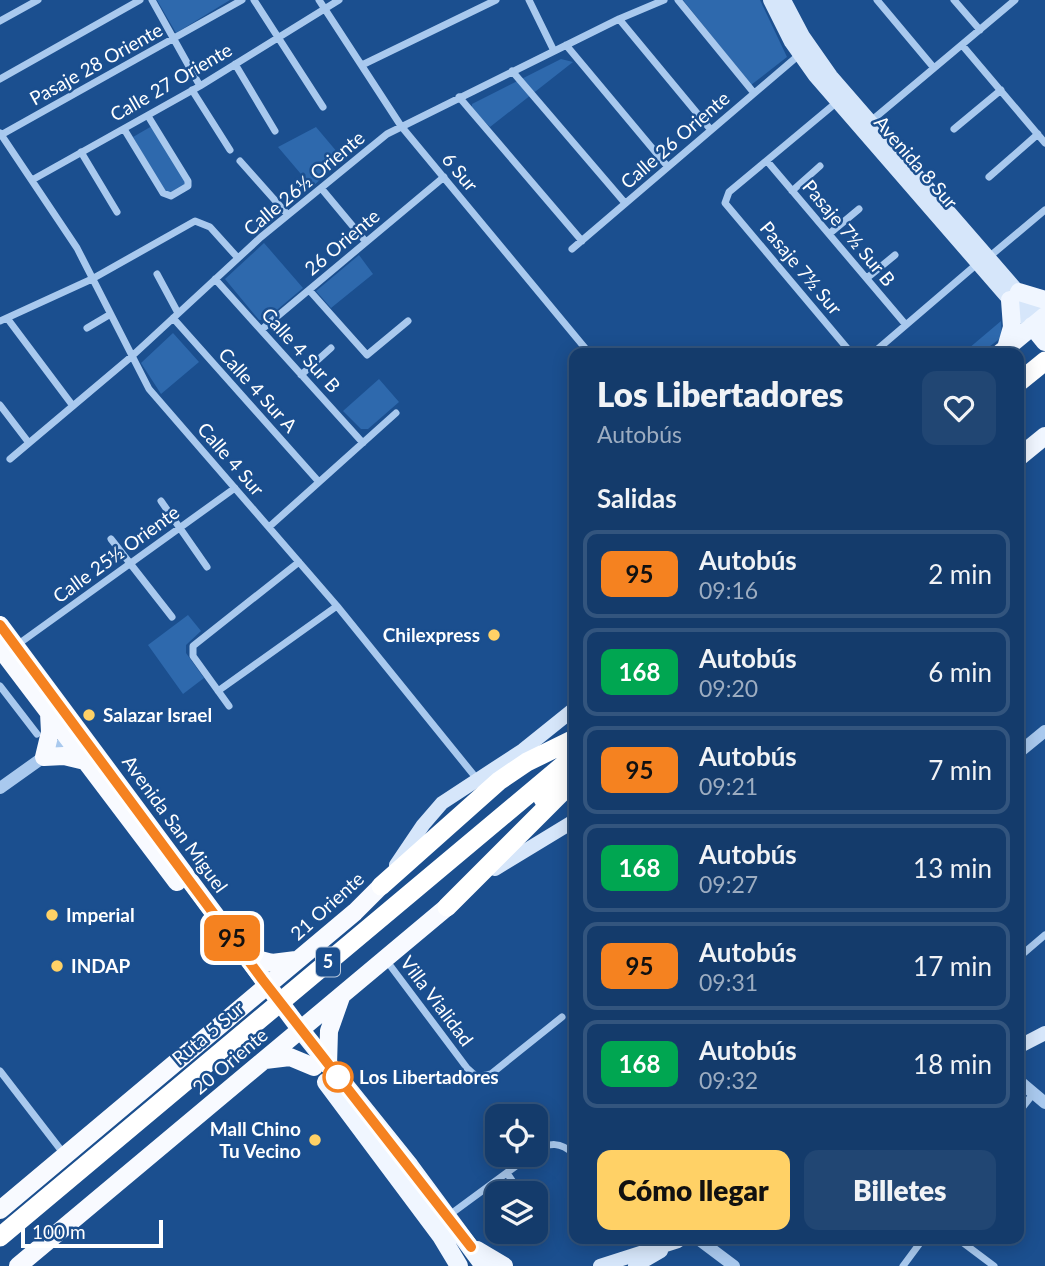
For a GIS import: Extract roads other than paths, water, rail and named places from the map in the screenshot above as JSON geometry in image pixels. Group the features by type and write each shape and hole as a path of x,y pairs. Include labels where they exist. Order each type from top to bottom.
{"highway":[{"path":"1024,378 1045,361"},
{"path":"1024,395 1045,377"},
{"name":"Avenida San Miguel","path":"0,625 8,647 245,956 266,993"},
{"path":"57,713 69,739 88,753"},
{"path":"57,713 44,757 88,753"},
{"path":"381,886 499,781 527,762 569,741"},
{"name":"Avenida San Miguel","path":"88,753 293,1029"},
{"name":"Ruta 5 Sur","path":"0,1237 569,759"},
{"name":"Ruta 5 Sur","path":"0,1254 569,779"},
{"path":"447,907 569,780"},
{"name":"21 Oriente","path":"0,1210 266,993 298,960 381,886"},
{"name":"20 Oriente","path":"18,1266 262,1062 293,1029 342,995 447,907"},
{"path":"245,956 272,963 298,960"},
{"path":"262,1062 290,1057 321,1066 329,1031 342,995"}],"main road":[{"name":"Avenida 8 Sur","path":"770,0 799,55 837,102 1041,321 1045,342"},
{"name":"Avenida 8 Sur","path":"784,0 814,54 983,261"},
{"path":"1004,348 1012,327 1015,296 1045,300"},
{"path":"1007,348 1041,321"},
{"path":"1024,453 1045,436"},
{"name":"21 Oriente","path":"381,886 435,810 477,779 517,755 569,713"},
{"name":"20 Oriente","path":"447,907 517,853 569,824"},
{"name":"Avenida San Miguel","path":"293,1029 321,1066 450,1215 483,1265"},
{"path":"1024,1044 1045,1033"},
{"name":"Avenida San Miguel","path":"321,1066 370,1142 441,1236 459,1266"},
{"path":"600,1266 668,1244"},
{"path":"635,1266 673,1244"},
{"path":"471,1247 504,1266"}],"street":[{"path":"0,21 37,0"},
{"path":"0,79 140,0"},
{"path":"152,0 230,150"},
{"name":"Pasaje 28 Oriente","path":"1,134 242,0"},
{"path":"254,0 323,107"},
{"name":"Calle 27 Oriente","path":"32,180 196,88 277,37 321,4 338,0"},
{"path":"362,65 496,0"},
{"path":"528,0 554,51"},
{"name":"Calle 26½ Oriente","path":"10,459 131,357 288,215 401,126 619,19 664,0"},
{"path":"678,0 754,93"},
{"path":"877,0 934,68"},
{"path":"954,0 980,30"},
{"path":"870,121 1015,0"},
{"name":"6 Sur","path":"321,4 401,126 585,348"},
{"path":"619,19 711,130"},
{"path":"566,45 668,167"},
{"path":"962,45 1045,143"},
{"name":"Calle 26 Oriente","path":"572,249 799,55"},
{"path":"235,64 275,131"},
{"path":"512,71 625,203"},
{"path":"954,129 1001,90"},
{"path":"459,97 582,241"},
{"path":"767,161 837,102"},
{"path":"124,129 163,192 171,196 189,184 148,116"},
{"name":"Calle 4 Sur","path":"1,134 77,248 109,315 155,397 337,606 477,779"},
{"path":"989,177 1038,134"},
{"path":"81,152 117,212"},
{"path":"240,161 288,215"},
{"name":"Pasaje 7½ Sur B","path":"767,161 906,325"},
{"name":"Pasaje 7½ Sur","path":"767,161 729,192 725,203 847,348"},
{"path":"792,191 820,166"},
{"name":"26 Oriente","path":"261,330 444,177"},
{"path":"321,188 366,242"},
{"path":"829,234 859,209"},
{"path":"879,348 1045,211"},
{"path":"73,405 4,319 92,279 195,221 207,225 238,258"},
{"path":"867,278 895,255"},
{"name":"Calle 4 Sur A","path":"158,274 175,315 319,482"},
{"name":"Calle 4 Sur B","path":"215,279 363,443"},
{"path":"309,290 365,355 371,354 408,321"},
{"path":"87,328 109,315"},
{"path":"301,375 331,348"},
{"path":"0,405 29,443"},
{"path":"269,527 396,413"},
{"name":"Calle 25½ Oriente","path":"8,647 235,488"},
{"path":"161,501 207,567"},
{"path":"111,538 172,617"},
{"path":"229,706 193,656 192,648 299,562"},
{"path":"218,691 337,606"},
{"path":"0,685 37,734"},
{"path":"1024,748 1045,731"},
{"path":"0,788 69,739"},
{"path":"1024,953 1045,935"},
{"name":"Villa Vialidad","path":"385,958 467,1068 477,1077 491,1074 562,1017"},
{"path":"0,1071 65,1155"},
{"path":"1024,1086 1045,1103"},
{"path":"1024,1105 1033,1094"},
{"path":"548,1145 558,1144 569,1151"},
{"path":"514,1167 450,1215 478,1246 515,1266"},
{"path":"507,1172 513,1181"},
{"path":"704,1244 727,1264"},
{"path":"902,1266 919,1244"},
{"path":"965,1244 994,1266"}],"place":[{"name":"Chilexpress","path":"494,635"},
{"name":"Salazar Israel","path":"89,715"},
{"name":"Imperial","path":"52,915"},
{"name":"INDAP","path":"57,966"},
{"name":"Los Libertadores","path":"338,1077"},
{"name":"Mall Chino Tu Vecino","path":"315,1140"}]}
